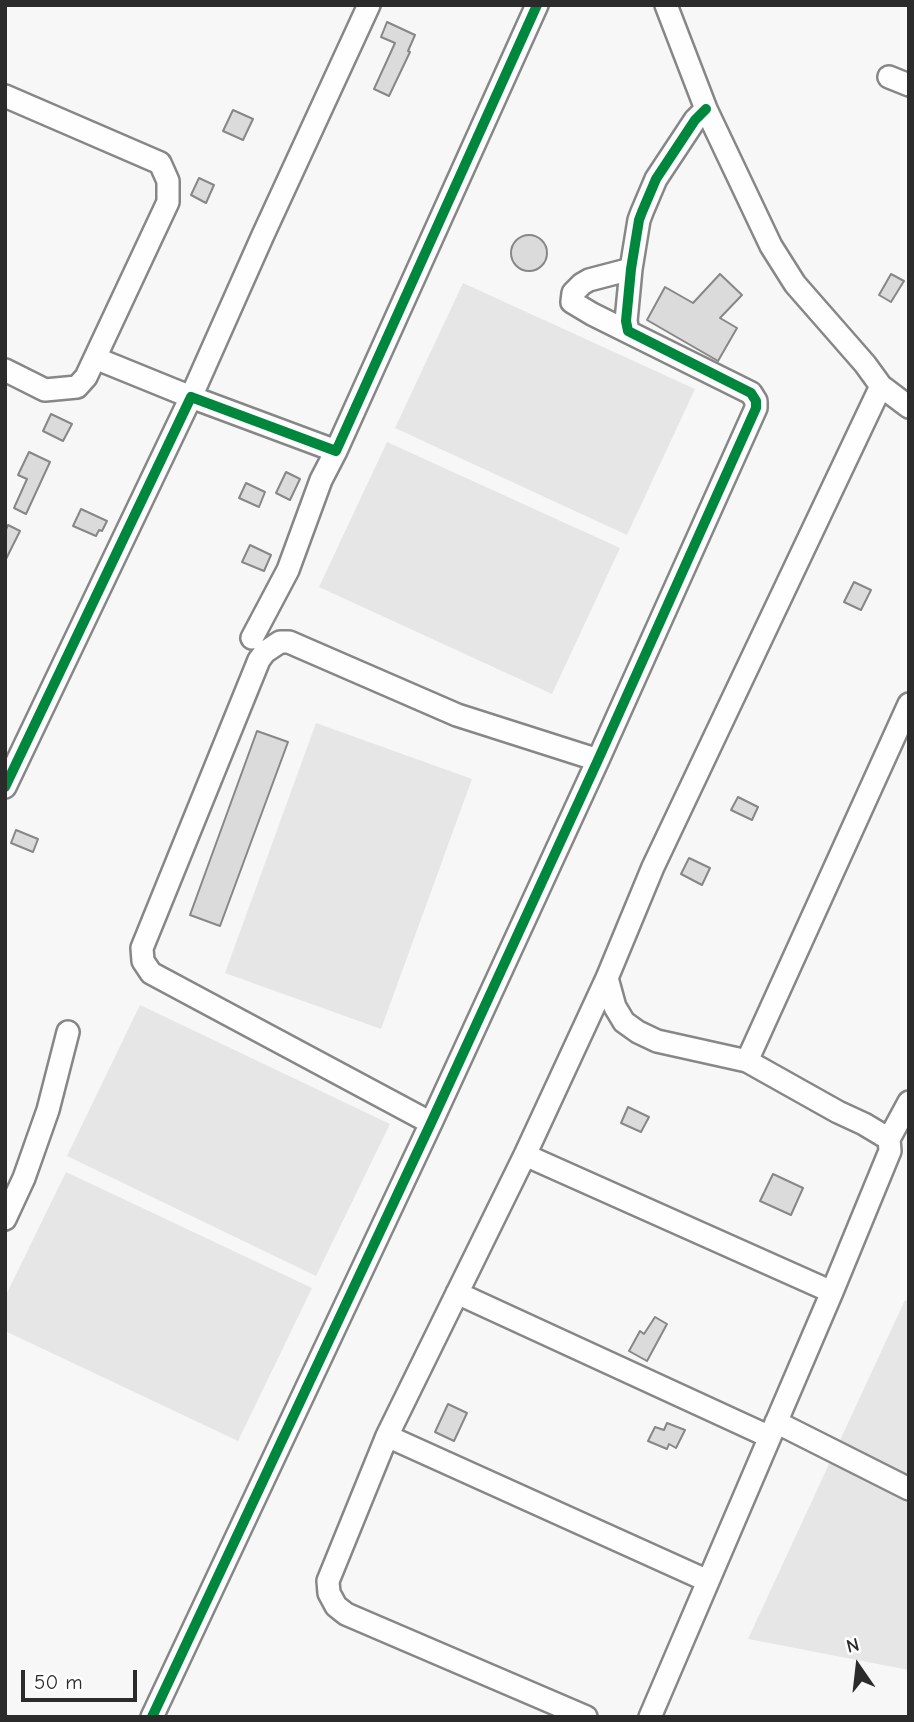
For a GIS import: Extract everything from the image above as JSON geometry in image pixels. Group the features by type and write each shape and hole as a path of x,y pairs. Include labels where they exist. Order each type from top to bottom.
{"street":[{"path":"5,787 191,397 369,5"},
{"path":"252,638 288,570 321,480 537,5"},
{"path":"666,5 706,109 771,246 795,284 881,386 909,407"},
{"path":"889,76 909,85"},
{"path":"5,96 160,163 168,181 168,202 86,377 77,387 45,390 5,370"},
{"path":"627,323 631,268 639,220 656,179 695,120 706,109"},
{"path":"152,1717 431,1122 756,408 756,401 751,393 627,323 572,302 573,293 582,284 631,268"},
{"path":"600,277 627,323"},
{"path":"95,358 336,451"},
{"path":"586,1717 346,1614 336,1606 329,1593 328,1581 387,1436 525,1155 607,978 653,867 881,386"},
{"path":"431,1122 151,973 143,961 142,948 259,660 265,652 280,642 289,642 457,715 598,760"},
{"path":"747,1061 909,704"},
{"path":"607,978 615,1007 624,1021 638,1032 657,1041 747,1061 889,1139"},
{"path":"5,1219 24,1178 48,1110 68,1032"},
{"path":"650,1717 832,1292 890,1151 889,1139 909,1102"},
{"path":"525,1155 832,1292"},
{"path":"457,1293 909,1489"},
{"path":"387,1436 708,1581"}],"shaded area":[{"path":"463,283 695,389 627,535 395,428"},
{"path":"387,442 620,548 552,694 319,587"},
{"path":"316,723 472,779 381,1029 225,973"},
{"path":"140,1005 390,1124 316,1276 67,1156"},
{"path":"66,1172 312,1288 238,1441 5,1331 5,1297"},
{"path":"905,1300 909,1302 909,1670 748,1639"}],"building":[{"path":"387,22 415,35 389,96 374,89 395,43 381,37"},
{"path":"233,110 253,119 243,140 223,131"},
{"path":"199,178 214,185 206,203 191,195"},
{"path":"529,235 542,240 547,253 542,266 529,271 516,266 511,253 516,240"},
{"path":"720,274 742,295 720,318 737,328 718,361 647,320 665,287 693,303"},
{"path":"891,274 904,281 891,302 879,295"},
{"path":"51,414 72,424 63,441 43,431"},
{"path":"29,452 50,462 26,514 14,508 27,479 18,475"},
{"path":"286,472 300,479 290,500 276,493"},
{"path":"246,483 265,492 259,507 239,498"},
{"path":"81,509 107,521 96,536 73,526"},
{"path":"8,525 20,531 5,561 5,532"},
{"path":"250,545 271,555 264,571 242,562"},
{"path":"854,582 871,590 861,610 844,602"},
{"path":"257,731 288,742 220,926 190,915"},
{"path":"738,797 758,807 752,820 731,810"},
{"path":"16,830 38,839 33,852 11,843"},
{"path":"689,858 710,868 702,885 681,874"},
{"path":"628,1107 649,1117 641,1132 621,1123"},
{"path":"773,1174 803,1188 791,1215 760,1201"},
{"path":"655,1317 667,1324 647,1361 629,1351 640,1331 644,1334"},
{"path":"448,1404 467,1413 454,1441 435,1432"},
{"path":"667,1423 685,1430 676,1448 669,1444 667,1449 648,1441 655,1427 664,1430"}],"cycle path":[{"path":"5,787 191,397 336,451 537,5"},
{"path":"152,1717 431,1123 756,408 756,401 751,393 628,331 626,321 631,269 642,212 656,179 695,120 706,109"}]}
